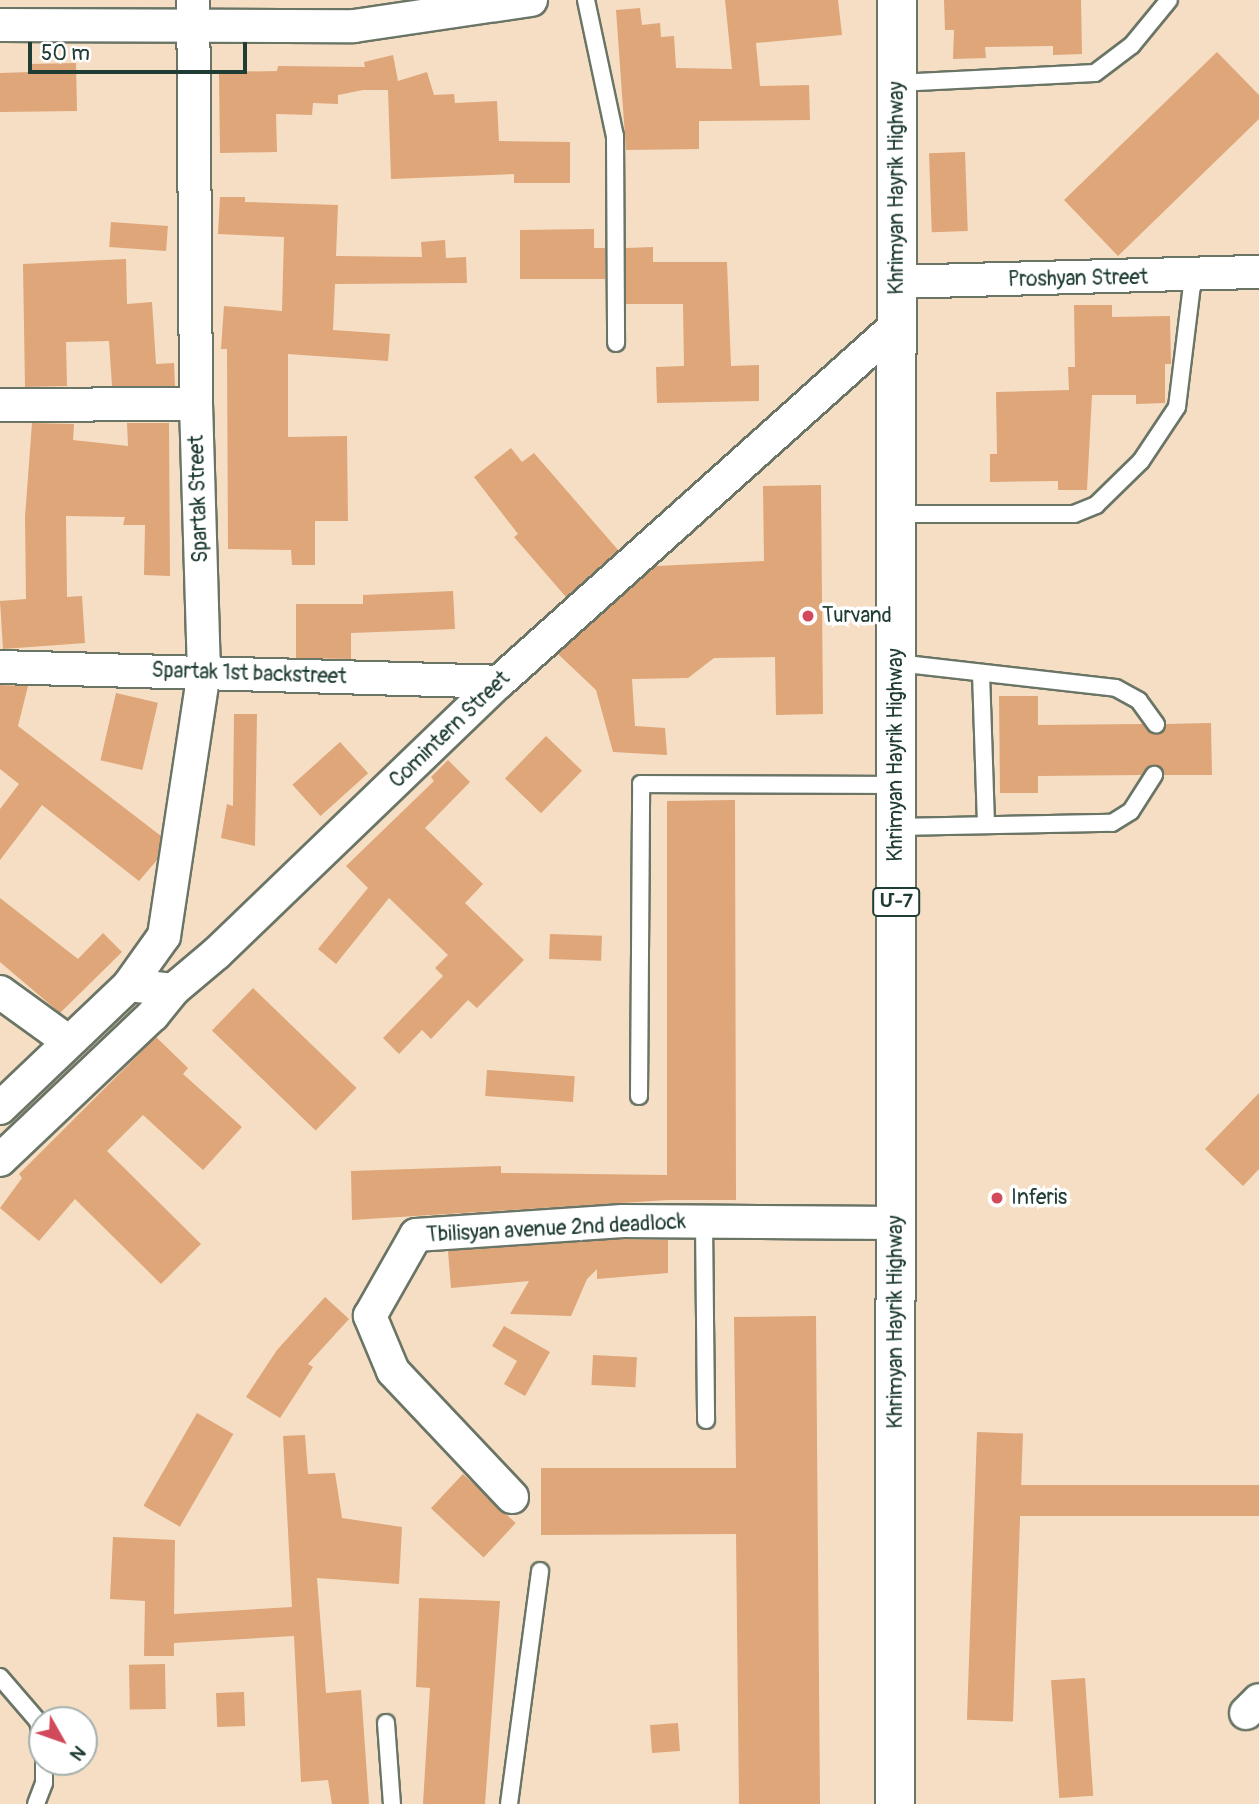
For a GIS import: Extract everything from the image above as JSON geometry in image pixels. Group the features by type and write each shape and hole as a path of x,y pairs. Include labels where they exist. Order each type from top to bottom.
{"highway":[{"name":"Khrimyan Hayrik Highway","path":"895,1804 897,0"}],"street":[{"path":"0,25 193,12 354,26 531,0"},
{"name":"Spartak Street","path":"129,985 164,936 204,673 196,404 193,12"},
{"name":"Proshyan Street","path":"896,282 1194,277 1259,272"},
{"name":"Comintern Street","path":"0,1160 153,1015 173,990 217,953 499,682 897,325"},
{"path":"0,405 196,404"},
{"name":"Spartak 1st backstreet","path":"0,667 499,682"},
{"path":"0,1108 129,985 173,990"},
{"path":"0,992 69,1042"},
{"name":"Tbilisyan avenue 2nd deadlock","path":"512,1497 393,1371 370,1316 416,1235 623,1221 895,1223"}],"lane":[{"path":"586,0 615,136 616,343"},
{"path":"897,83 1095,73 1132,45 1168,0"},
{"path":"898,514 1074,514 1096,505 1141,461 1177,407 1194,277"},
{"path":"897,663 1116,688 1139,701 1156,724"},
{"path":"981,673 986,825"},
{"path":"896,827 1112,823 1131,811 1154,775"},
{"path":"639,1096 641,784 896,785"},
{"path":"704,1222 706,1420"},
{"path":"509,1804 540,1571"},
{"path":"0,1677 28,1709"},
{"path":"386,1723 392,1804"},
{"path":"36,1804 44,1776"}],"building":[{"path":"725,0 838,0 842,35 756,43 760,86 809,85 810,120 699,121 699,149 626,150 616,10 640,8 642,25 660,23 661,37 674,36 676,68 732,69"},
{"path":"944,0 1081,0 1082,54 1053,55 1053,46 985,47 986,58 953,59 954,30 945,30"},
{"path":"1217,52 1259,95 1259,119 1118,256 1064,200"},
{"path":"393,55 398,81 427,72 434,95 454,94 455,103 497,101 499,141 570,142 570,183 514,183 514,174 391,179 388,90 363,90 338,95 338,104 313,103 312,115 276,114 277,152 220,153 219,72 277,71 278,66 365,67 364,62"},
{"path":"76,63 77,111 0,112 0,73 30,72 30,64"},
{"path":"965,152 968,231 932,232 929,153"},
{"path":"220,197 245,197 245,202 338,205 336,256 422,257 421,242 445,240 446,258 466,257 467,283 335,284 333,330 390,334 388,361 288,354 288,437 347,436 348,521 315,521 315,565 292,565 291,550 228,549 227,349 221,349 224,306 282,311 284,237 218,234"},
{"path":"111,222 168,226 166,251 109,247"},
{"path":"594,229 594,248 605,248 605,279 520,279 520,230"},
{"path":"653,247 653,262 727,262 731,366 759,365 759,401 657,403 656,367 684,366 683,304 626,304 626,248"},
{"path":"126,259 127,304 152,302 156,364 174,363 175,386 112,386 109,341 66,342 67,386 25,387 23,264"},
{"path":"1074,305 1112,305 1112,317 1170,316 1171,364 1165,364 1165,403 1136,404 1136,395 1092,395 1087,490 1058,490 1058,481 990,482 990,454 997,454 996,392 1069,390 1068,367 1075,367"},
{"path":"32,423 74,424 73,440 128,446 127,423 169,423 170,576 144,575 145,525 123,525 125,517 66,516 67,597 82,596 85,643 3,649 0,601 26,599 25,517"},
{"path":"511,448 522,462 534,453 618,550 566,597 514,537 518,534 474,477"},
{"path":"821,485 823,714 776,715 775,657 714,658 688,678 632,679 635,726 665,728 667,755 613,752 596,690 558,654 656,566 764,561 763,486"},
{"path":"453,591 455,629 351,633 351,659 296,658 296,604 363,604 363,595"},
{"path":"0,685 28,686 18,726 161,836 157,860 139,881 42,805 0,860 0,809 19,784 0,769"},
{"path":"116,693 158,703 142,770 100,760"},
{"path":"999,696 1038,696 1038,725 1143,724 1157,734 1166,724 1211,723 1212,775 1164,775 1154,765 1141,775 1038,776 1038,793 1000,793"},
{"path":"234,714 257,714 255,846 221,838 227,804 233,806"},
{"path":"546,736 582,771 541,813 505,778"},
{"path":"340,742 368,773 321,816 292,785"},
{"path":"448,760 470,782 425,828 483,884 465,903 524,960 477,1008 468,1000 431,1039 422,1030 399,1054 383,1038 443,976 435,968 448,955 389,898 336,964 318,949 368,888 346,866 434,781 431,777"},
{"path":"735,800 736,1200 668,1200 352,1220 351,1171 501,1166 501,1173 667,1175 667,801"},
{"path":"0,898 78,959 103,933 122,952 60,1013 0,962"},
{"path":"550,934 602,936 601,961 549,959"},
{"path":"253,988 357,1088 316,1130 212,1030"},
{"path":"156,1037 188,1068 183,1074 242,1127 203,1170 143,1115 107,1151 201,1244 161,1284 75,1199 39,1241 0,1208 22,1178 19,1174"},
{"path":"487,1070 575,1076 573,1102 485,1096"},
{"path":"1259,1093 1259,1169 1243,1186 1205,1149"},
{"path":"624,1239 668,1240 668,1273 597,1279 597,1269 587,1279 571,1316 510,1314 529,1281 451,1288 448,1251"},
{"path":"325,1297 349,1319 308,1364 313,1367 280,1418 246,1397 277,1350"},
{"path":"816,1316 820,1804 739,1804 736,1534 541,1535 541,1468 736,1468 734,1317"},
{"path":"504,1326 550,1352 525,1396 504,1384 517,1361 492,1346"},
{"path":"593,1355 637,1357 635,1387 591,1385"},
{"path":"197,1413 233,1434 180,1527 144,1506"},
{"path":"977,1432 1023,1434 1013,1721 967,1720"},
{"path":"305,1435 308,1474 335,1473 342,1518 402,1527 399,1584 317,1578 326,1693 361,1690 369,1804 332,1804 328,1780 301,1782 294,1636 174,1643 174,1656 144,1656 145,1601 110,1599 113,1537 175,1540 174,1614 292,1607 283,1436"},
{"path":"463,1474 516,1523 484,1557 431,1508"},
{"path":"999,1485 1259,1485 1259,1516 999,1516"},
{"path":"419,1598 500,1601 485,1804 423,1804 430,1688 416,1687"},
{"path":"165,1664 166,1709 130,1710 129,1665"},
{"path":"1085,1678 1093,1796 1059,1798 1051,1680"},
{"path":"244,1692 245,1726 217,1727 216,1693"},
{"path":"678,1723 680,1751 652,1753 650,1725"}],"place":[{"name":"Turvand","path":"808,616"},
{"name":"Inferis","path":"997,1198"}]}
